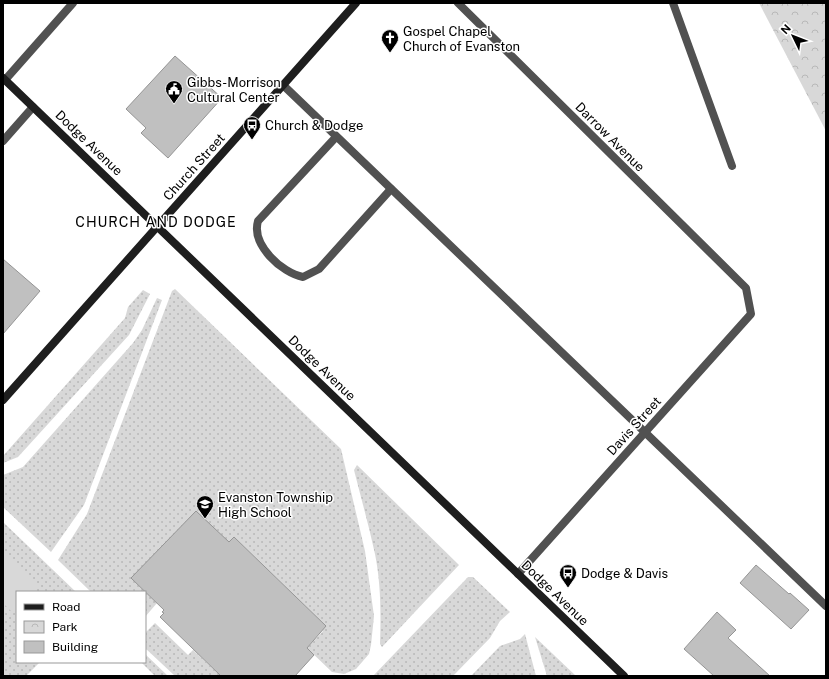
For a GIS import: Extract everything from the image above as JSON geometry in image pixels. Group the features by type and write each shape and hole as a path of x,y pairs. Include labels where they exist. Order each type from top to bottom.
{"main road":[{"name":"Church Street","path":"3,400 356,3"},
{"name":"Dodge Avenue","path":"4,79 624,676"}],"street":[{"path":"4,79 73,3"},
{"name":"Darrow Avenue","path":"458,3 746,288"},
{"path":"673,3 732,166"},
{"path":"283,85 826,606"},
{"path":"3,141 33,107"},
{"path":"336,137 258,221 256,228 258,237 269,256 295,276 303,277 314,272 391,189"},
{"name":"Davis Street","path":"518,574 751,314 746,288"}],"green space":[{"path":"759,3 826,3 826,131"},
{"path":"175,289 341,449 365,551 374,616 369,654 356,669 344,674 332,672 307,648 326,626 234,537 229,542 131,578 145,591 90,591 58,560 87,514 172,291"},
{"path":"143,290 150,294 129,335 18,457 3,463 3,456 125,318 128,307"},
{"path":"157,298 162,300 84,505 51,552 3,507 3,475 23,467 133,343 142,330"},
{"path":"357,465 459,565 382,647 380,644 380,599 377,565 354,470"},
{"path":"3,522 75,591 16,591 16,663 39,663 26,676 3,676"},
{"path":"3,551 38,585 33,591 16,591 16,608 12,612 3,603"},
{"path":"468,577 473,577 510,612 500,621 490,638 453,676 373,676"},
{"path":"146,592 157,603 146,616"},
{"path":"155,623 188,655 193,650 221,676 175,676 146,649 146,632"},
{"path":"525,634 536,676 471,676 500,646 520,639"},
{"path":"535,637 576,676 547,676"},
{"path":"146,655 168,676 155,676 142,663 146,663"}],"building":[{"name":"Gibbs-Morrison Cultural Center","path":"175,56 222,98 168,158 141,133 146,128 126,109"},
{"path":"3,259 40,291 3,334"},
{"name":"Evanston Township High School","path":"196,511 229,542 234,537 326,626 307,648 314,655 295,676 221,676 160,617 164,613 162,612 164,610 131,578"},
{"path":"756,565 809,610 791,629 740,583"},
{"path":"717,612 736,630 728,638 770,676 714,676 684,649"}],"place":[{"name":"Gospel Chapel Church of Evanston","path":"390,53"},
{"name":"Gibbs-Morrison Cultural Center","path":"174,104"},
{"name":"Church & Dodge","path":"252,140"},
{"name":"Evanston Township High School","path":"205,519"},
{"name":"Dodge & Davis","path":"568,588"}],"district":[{"name":"CHURCH AND DODGE","path":"156,222"}]}
